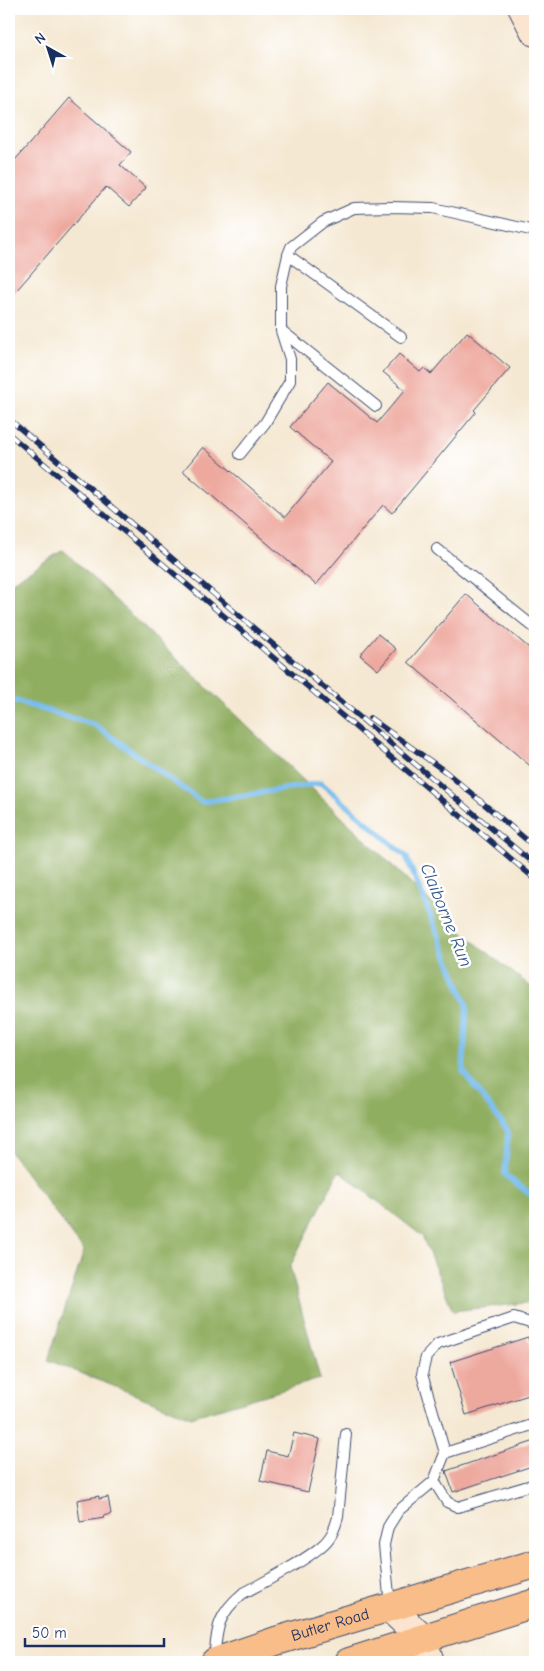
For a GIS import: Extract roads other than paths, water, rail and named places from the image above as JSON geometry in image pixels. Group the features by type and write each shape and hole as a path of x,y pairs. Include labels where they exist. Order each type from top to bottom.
{"main road":[{"path":"522,9 535,32"},
{"name":"Butler Road","path":"214,1662 276,1641 535,1564"},
{"path":"349,1662 426,1650 535,1603"},
{"path":"390,1608 426,1650"},
{"path":"390,1608 391,1655"}],"lane":[{"path":"240,454 264,423 290,381 290,359 281,331 281,286 291,247 323,222 354,208 433,208 535,231"},
{"path":"288,255 401,337"},
{"path":"281,331 376,406"},
{"path":"437,549 535,628"},
{"path":"390,1608 384,1545 388,1527 398,1512 434,1481 446,1453 422,1374 426,1357 438,1344 514,1318 530,1323 535,1327"},
{"path":"446,1453 535,1424"},
{"path":"214,1662 217,1629 232,1603 242,1594 318,1550 329,1539 336,1526 338,1517 346,1434"},
{"path":"434,1481 447,1502 458,1507 535,1484"}],"waterway":[{"name":"Claiborne Run","path":"9,699 95,725 202,802 321,783 406,856 467,1005 463,1071 508,1131 505,1175 535,1198"}],"railway":[{"path":"9,419 535,865"},
{"path":"9,434 535,879"},
{"path":"370,718 446,772 535,847"},
{"path":"532,909 535,912"}]}
